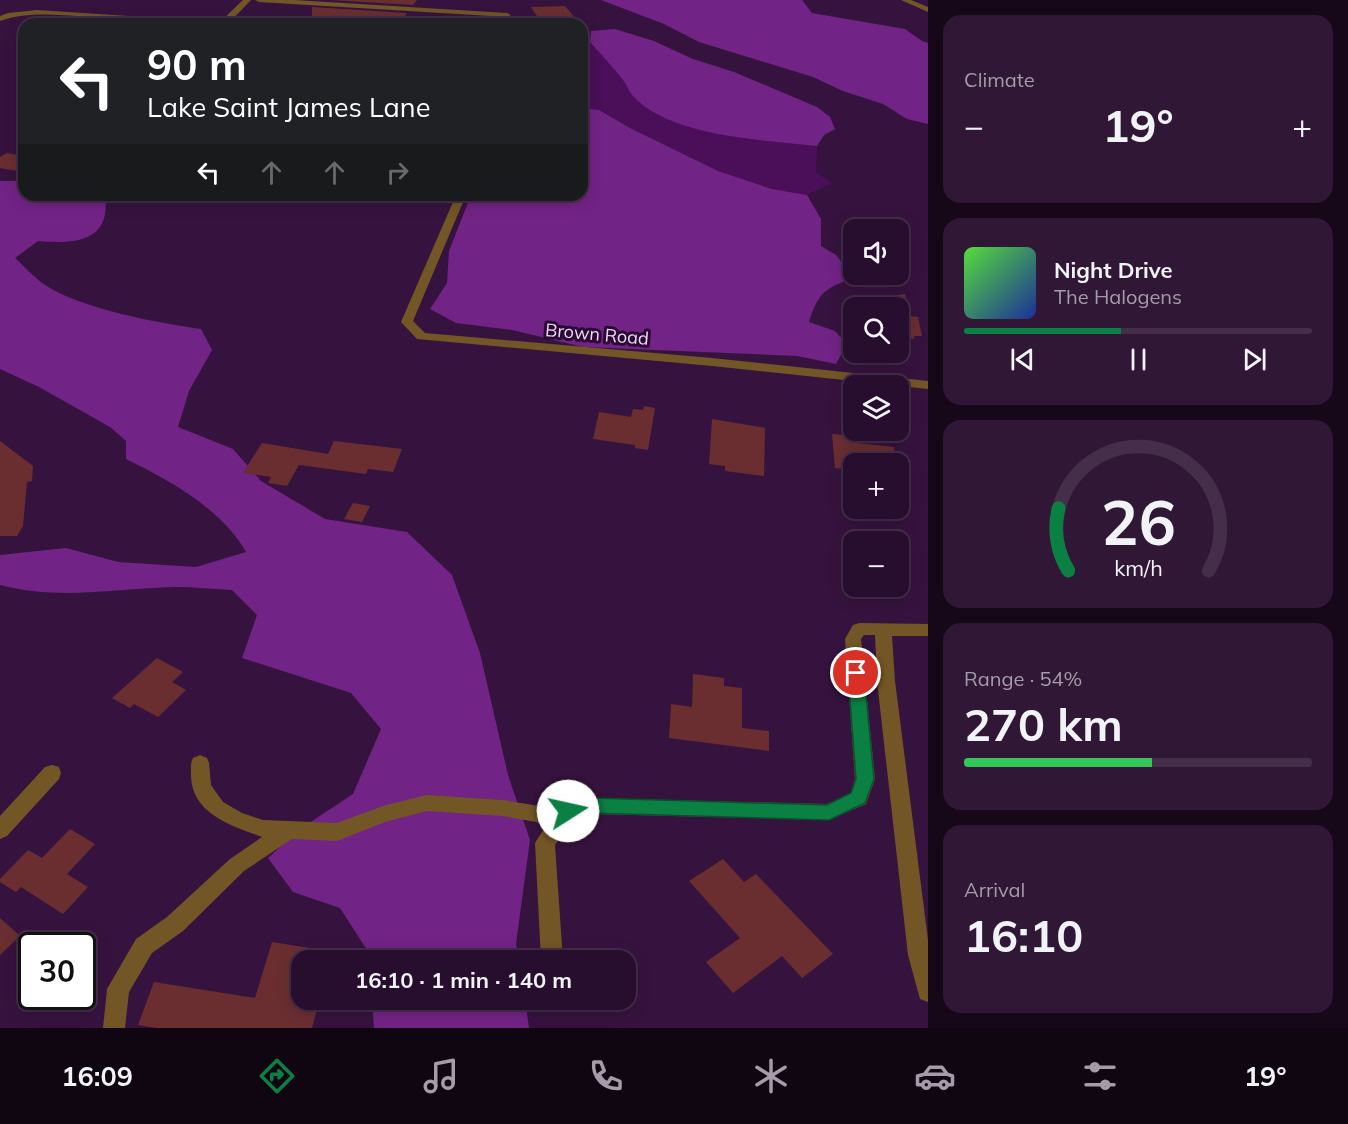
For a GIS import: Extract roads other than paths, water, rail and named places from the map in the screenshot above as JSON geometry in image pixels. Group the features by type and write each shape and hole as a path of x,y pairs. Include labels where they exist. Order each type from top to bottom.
{"street":[{"path":"229,18 248,0"},
{"path":"259,0 507,15"},
{"path":"905,0 928,10"},
{"path":"0,19 8,15 37,12 130,18"},
{"name":"Brown Road","path":"458,201 407,322 421,336 712,362 928,385"},
{"path":"551,950 545,843 568,811 591,806 829,812 859,798 865,779 853,639 859,629 928,630"},
{"path":"883,629 886,681 911,893 919,954 928,991"},
{"path":"200,763 201,787 216,808 235,819 263,829 337,832 383,814 427,803 502,808 563,818"},
{"path":"0,830 52,773"},
{"path":"114,1028 118,989 144,946 175,924 237,865 289,830"}]}
